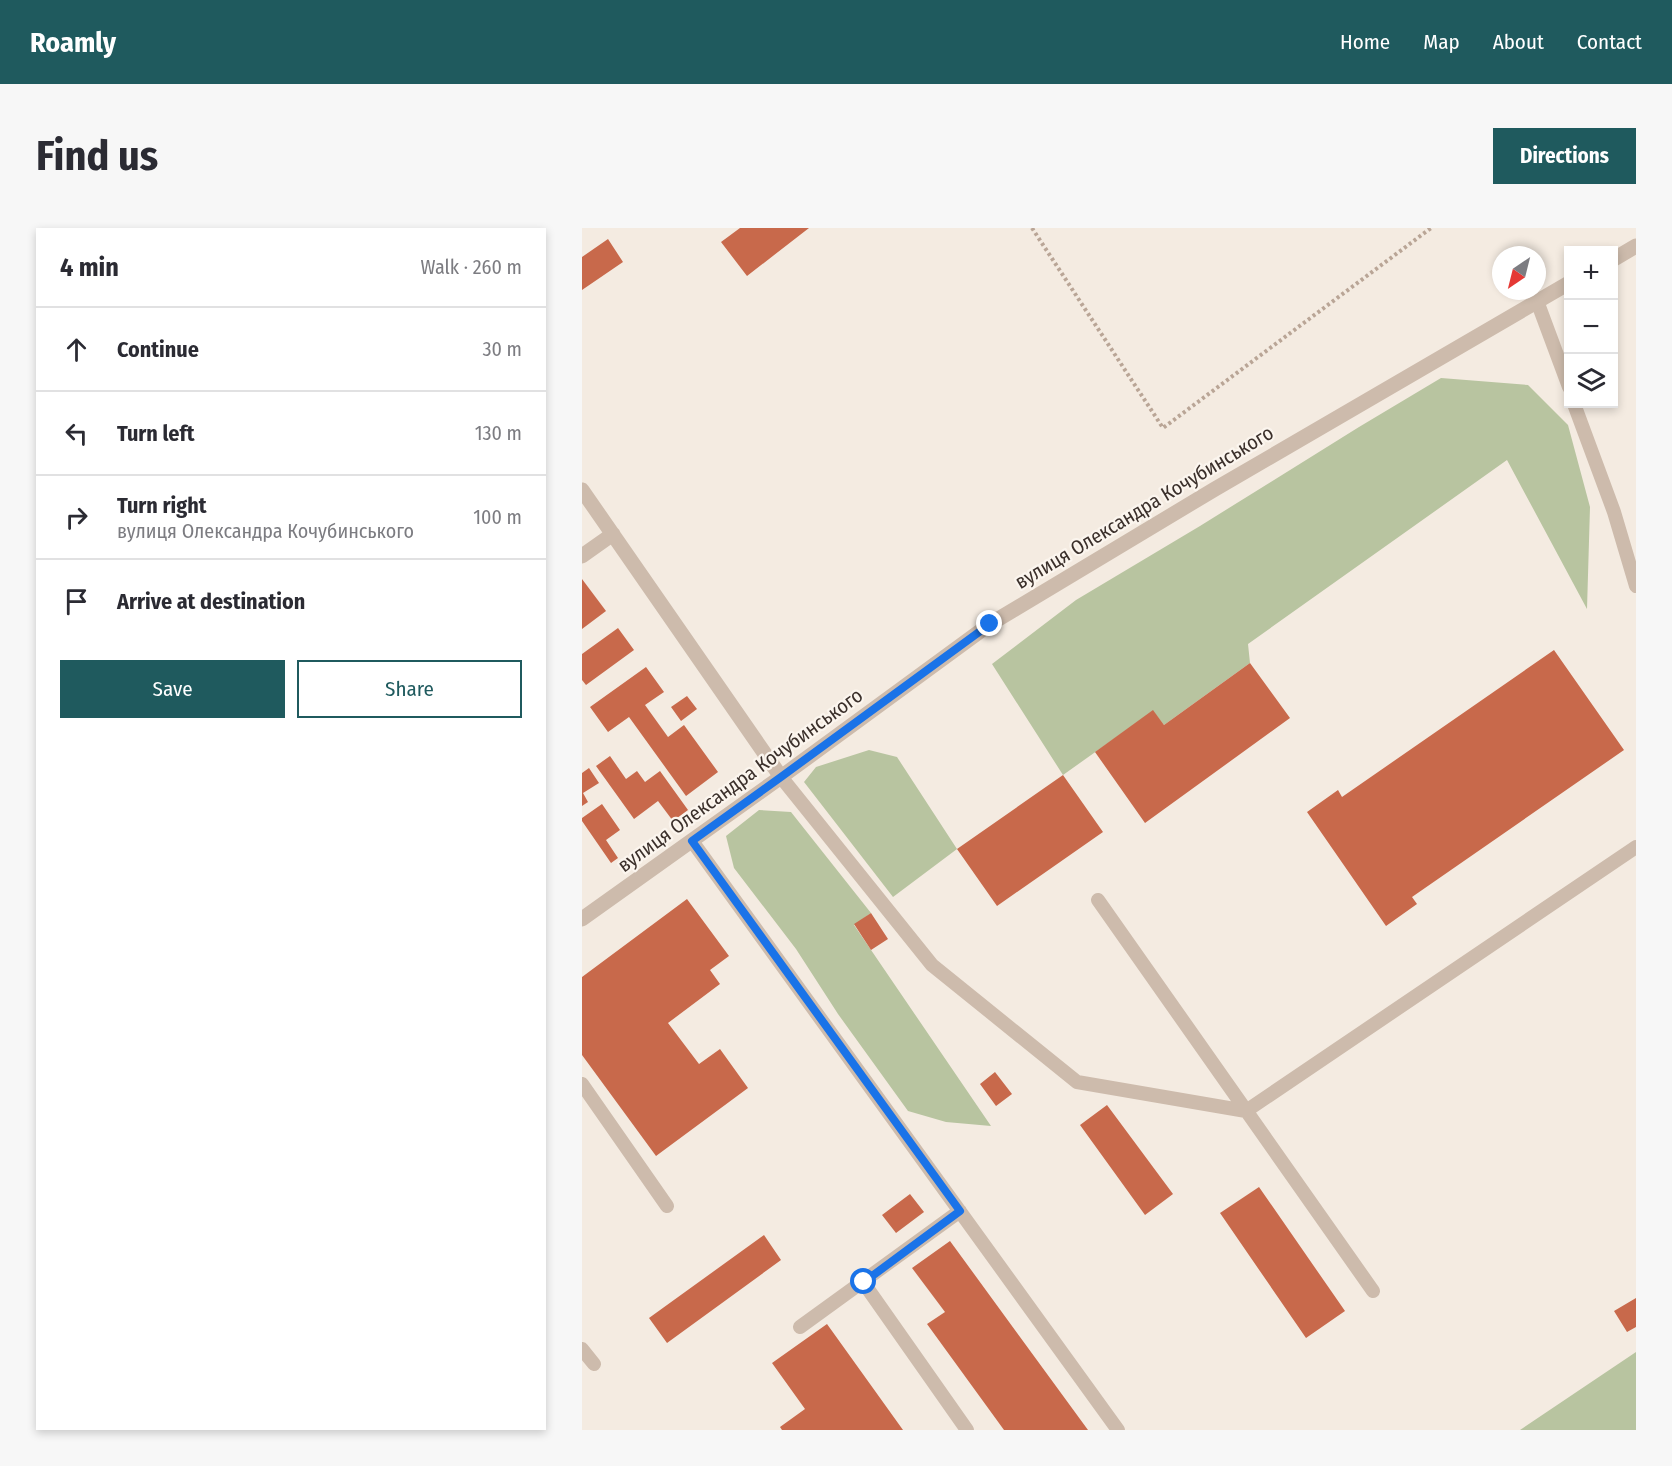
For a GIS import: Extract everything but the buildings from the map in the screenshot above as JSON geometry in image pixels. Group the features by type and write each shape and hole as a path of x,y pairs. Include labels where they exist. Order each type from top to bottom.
{"street":[{"path":"1618,257 1636,246"},
{"name":"вулиця Олександра Кочубинського","path":"582,919 990,624 1215,489 1564,287"},
{"path":"582,490 781,777"},
{"path":"582,556 613,534"}],"lane":[{"path":"1537,301 1564,374"},
{"path":"1575,408 1614,512 1636,586"},
{"path":"781,777 932,965 1077,1082 1246,1111 1636,847"},
{"path":"692,841 1118,1430"},
{"path":"1098,900 1373,1291"},
{"path":"582,1084 667,1206"},
{"path":"800,1327 960,1211"},
{"path":"864,1282 967,1430"},
{"path":"582,1349 594,1364"}],"path":[{"path":"1032,228 1163,428 1431,228"}],"green space":[{"path":"1441,378 1528,385 1568,425 1590,507 1587,609 1507,460 1248,644 1250,663 1164,725 1153,711 1063,775 992,664 1076,600"},
{"path":"869,750 897,757 957,849 893,897 804,782 816,767"},
{"path":"759,810 791,812 871,913 854,925 991,1126 946,1122 908,1111 838,1014 796,949 734,868 726,836"},
{"path":"1636,1352 1636,1430 1520,1430"}],"route":[{"path":"864,1282 960,1211 692,841 990,624"}]}
